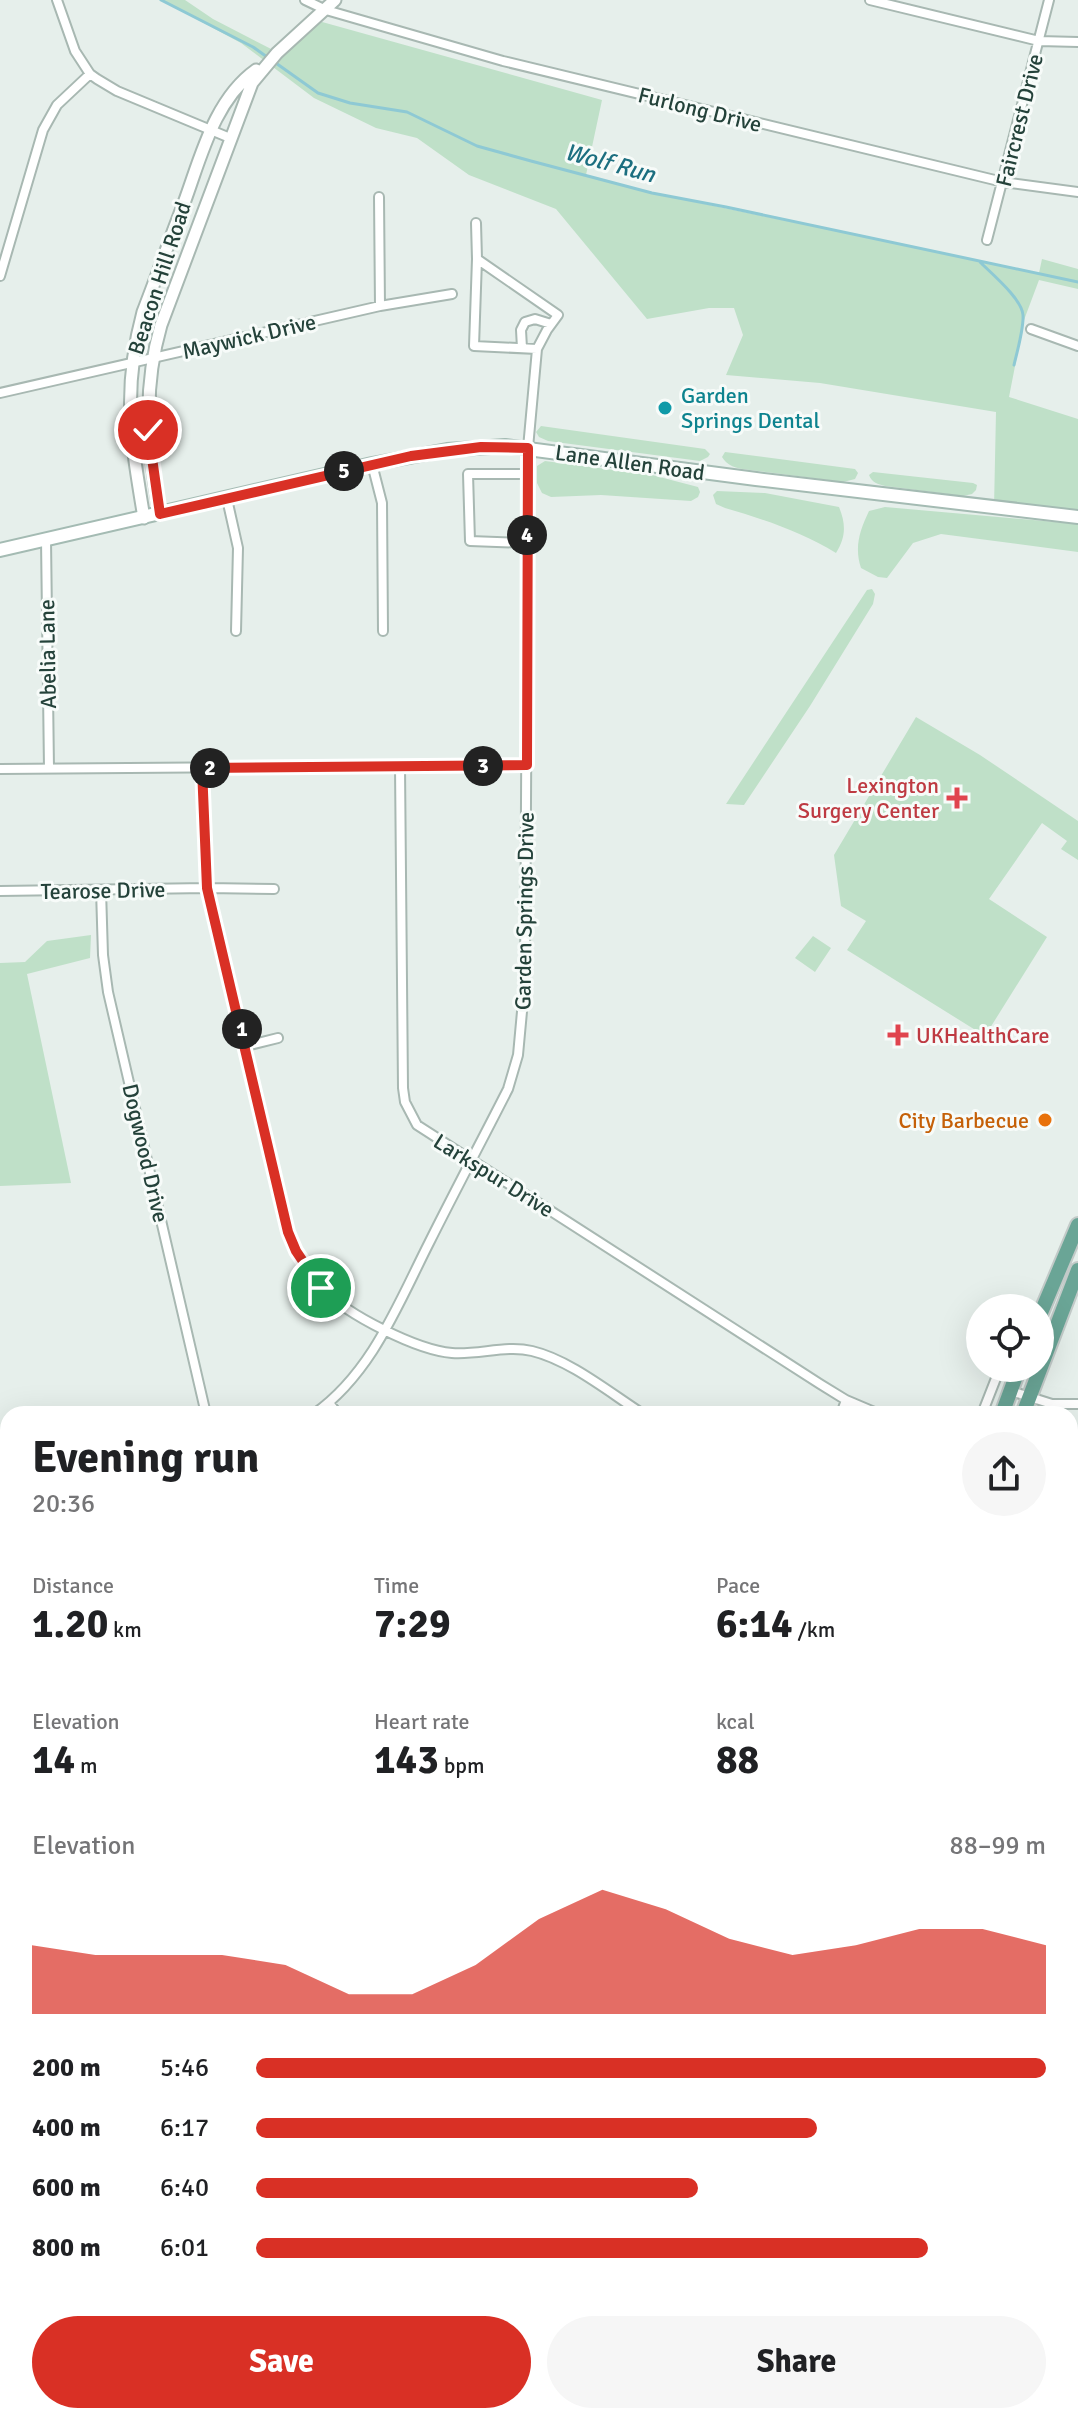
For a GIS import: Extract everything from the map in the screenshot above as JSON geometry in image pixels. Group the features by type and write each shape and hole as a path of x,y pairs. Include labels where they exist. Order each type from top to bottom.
{"main road":[{"name":"Lane Allen Road","path":"0,550 372,464 447,450 493,446 1078,517"},
{"path":"1049,1294 1078,1225"},
{"path":"1026,1406 1078,1270"},
{"path":"1005,1406 1014,1382"}],"street":[{"path":"57,0 75,51 90,74 117,91 230,138"},
{"name":"Furlong Drive","path":"305,0 326,10 503,61 1003,182 1078,192"},
{"name":"Beacon Hill Road","path":"160,514 148,430 148,388 152,359 175,284 252,83 277,53 335,0"},
{"path":"870,0 1039,41 1078,42"},
{"name":"Faircrest Drive","path":"987,240 1049,0"},
{"name":"Beacon Hill Road","path":"144,518 131,442 129,394 131,364 143,312 211,129 236,88 267,63"},
{"path":"0,276 43,130 57,105 90,74"},
{"path":"379,197 380,306"},
{"path":"476,223 474,346 537,349 558,315 477,259"},
{"name":"Maywick Drive","path":"0,393 380,306 452,294"},
{"path":"522,348 521,330 525,322 535,319 551,324"},
{"path":"1031,329 1078,346"},
{"name":"Garden Springs Drive","path":"325,1406 363,1365 385,1330 508,1089 518,1055 525,985 527,474 537,349"},
{"path":"372,464 382,503 383,631"},
{"path":"527,474 468,474 470,541 527,543"},
{"path":"227,499 238,548 236,631"},
{"name":"Abelia Lane","path":"46,540 49,768"},
{"path":"0,769 527,765"},
{"name":"Larkspur Drive","path":"400,767 402,1063 405,1102 417,1125 846,1400 860,1406"},
{"path":"202,768 207,888 283,1213 296,1251 314,1279 333,1299 385,1330 423,1347 448,1353 518,1349 544,1355 566,1365 630,1406"},
{"name":"Tearose Drive","path":"0,891 274,889"},
{"name":"Dogwood Drive","path":"101,890 103,955 108,992 204,1406"},
{"path":"246,1046 278,1038"},
{"path":"985,1406 995,1382"},
{"path":"1011,1391 1052,1404 1078,1404"},
{"path":"844,1406 846,1400"}],"green space":[{"path":"161,0 185,0 213,19 277,52 315,20 602,100 586,175 652,193 1039,273 1042,259 1078,269 1078,289 1039,280 1024,320 1009,397 1078,419 1078,517 994,507 996,412 820,383 726,375 743,335 734,308 709,308 647,319 556,209 469,175 417,138 376,128 314,98 241,43"},
{"path":"541,426 705,449 710,454 700,461 548,441 536,432"},
{"path":"725,452 855,469 858,473 855,479 843,482 742,469 726,462 722,457"},
{"path":"545,461 652,475 698,487 700,492 691,501 601,495 551,497 542,493 537,483 537,466"},
{"path":"873,472 977,485 972,494 963,496 885,486 872,480 869,475"},
{"path":"717,491 765,493 839,507 844,530 842,541 836,553 796,532 716,504 713,495"},
{"path":"885,507 1078,524 1078,552 941,534 913,543 887,578 878,577 861,568 858,546 869,511"},
{"path":"872,589 875,594 873,604 744,805 726,804 867,590"},
{"path":"916,717 980,755 1078,821 1078,860 1061,849 1067,841 1042,823 989,899 1047,937 985,1036 847,950 866,921 841,906 834,855"},
{"path":"91,935 90,958 27,974 71,1183 0,1186 0,963 25,962 47,941"},
{"path":"813,936 831,948 815,972 795,958"}],"waterway":[{"name":"Wolf Run","path":"161,0 267,57"},
{"name":"Wolf Run","path":"273,61 318,93 350,103 407,112 477,146 531,161 652,193 1078,282"},
{"path":"980,262 1006,287 1018,302 1023,315 1014,365"}],"place":[{"name":"Garden Springs Dental","path":"665,408"},
{"name":"Lexington Surgery Center","path":"957,798"},
{"name":"UKHealthCare","path":"898,1035"},
{"name":"City Barbecue","path":"1045,1120"}],"route":[{"path":"148,430 160,514 411,456 481,447 528,448 527,765 202,768 207,888 288,1232 307,1270 321,1288"}]}
